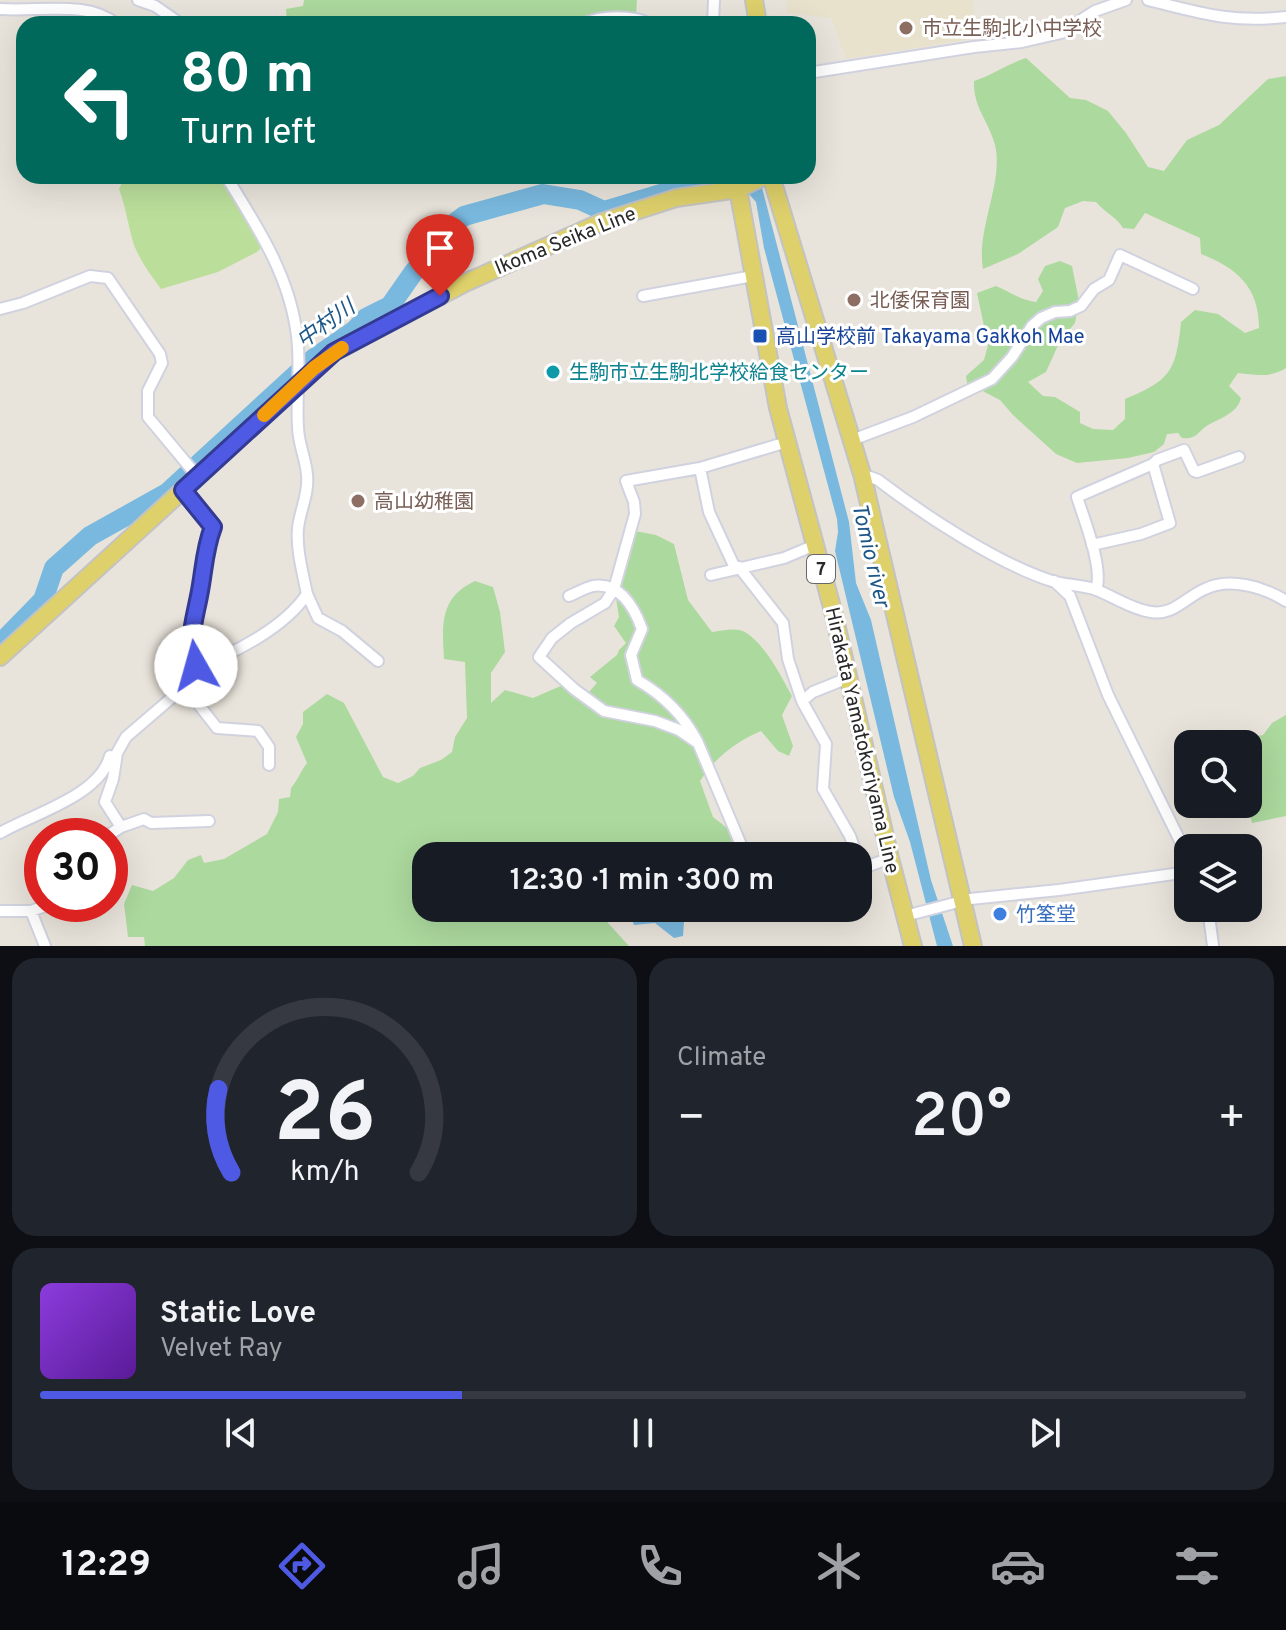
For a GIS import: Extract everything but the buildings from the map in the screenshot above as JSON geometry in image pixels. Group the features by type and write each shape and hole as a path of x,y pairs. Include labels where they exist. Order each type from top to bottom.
{"main road":[{"name":"Hirakata Yamatokoriyama Line","path":"738,184 753,276 787,442 848,678 890,858 909,914 913,946"},
{"name":"Ikoma Seika Line","path":"0,657 198,477 299,377 334,352 467,282 602,222 676,198 738,184"},
{"path":"773,184 862,474 959,902 973,946"}],"street":[{"path":"138,0 169,16"},
{"path":"816,72 1022,42 1061,33 1095,11 1126,0"},
{"path":"1148,0 1216,18 1251,20 1286,17"},
{"path":"0,9 88,1 108,16"},
{"path":"231,184 258,227 285,283 294,314 299,356 298,431 307,473 298,540 307,594 318,618 342,631 378,661"},
{"path":"852,440 913,417 992,379 1041,318 1081,306 1094,289 1109,280 1120,255 1193,289"},
{"path":"0,309 90,276 108,278 160,354 162,363 148,391 148,417 198,477"},
{"path":"643,296 753,276"},
{"path":"698,743 679,730 655,721 604,711 539,657 552,638 605,603 614,589 635,514 626,481 700,468 787,442"},
{"path":"1096,590 1098,583 1092,545 1077,497 1184,450 1197,472 1239,457"},
{"path":"1092,545 1141,534 1170,523 1153,464"},
{"path":"700,468 709,512 737,568 783,623 788,659 802,701 826,744 823,789 852,842"},
{"path":"862,474 878,480 969,540 1054,581 1096,590 1153,613 1167,613 1205,588 1219,584 1256,587 1286,601"},
{"path":"0,833 14,824 51,810 101,777 117,744 190,681 196,666 192,654 191,627 200,594 205,552 213,527 183,490"},
{"path":"711,575 784,558 815,545"},
{"path":"1054,581 1070,596 1108,695 1177,834"},
{"path":"569,596 594,586 614,589 628,600 642,629 631,655 637,680 656,691 687,721 740,842"},
{"path":"196,666 210,662 268,631 307,594"},
{"path":"802,701 813,692 848,678"},
{"path":"190,681 199,705 217,728 258,731 269,747 269,765"},
{"path":"115,818 105,797 113,779 117,753 126,737"},
{"path":"128,825 144,819 151,823 209,821"},
{"path":"872,861 890,858"},
{"path":"909,914 959,902 1174,874"},
{"path":"0,911 24,911"},
{"path":"35,922 45,946"},
{"path":"1210,922 1213,946"}],"shaded area":[{"name":"市立生駒北小中学校","path":"787,0 972,0 978,38 846,59 832,18 787,13"}],"green space":[{"path":"304,0 637,0 636,15 286,16 286,9 303,6"},
{"path":"1026,58 1070,98 1086,100 1108,111 1148,167 1164,171 1187,140 1219,125 1268,79 1286,76 1286,368 1268,375 1238,373 1229,386 1241,398 1239,403 1233,411 1191,438 1182,438 1178,433 1167,434 1164,444 1154,452 1077,463 1056,454 1000,400 967,383 966,376 984,360 988,345 977,293 996,286 1036,302 1043,291 1038,279 1045,266 1060,261 1072,266 1079,301 1075,323 1060,341 1046,372 1028,382 1043,396 1055,397 1080,412 1080,423 1093,429 1113,430 1125,419 1125,399 1152,386 1168,372 1177,352 1181,322 1195,310 1218,314 1245,333 1259,328 1250,290 1235,273 1201,254 1200,238 1145,213 1134,229 1123,228 1096,202 1083,201 1065,208 1058,227 1018,254 983,269 983,238 997,159 992,136 976,99 974,81"},
{"path":"121,184 224,184 261,248 218,272 161,289 134,245 119,189"},
{"path":"635,531 656,535 674,544 688,600 712,632 737,630 752,637 772,661 792,696 782,715 793,746 789,756 778,751 761,731 726,752 700,781 713,817 727,828 732,842 412,842 412,922 608,922 629,946 145,946 144,937 128,937 128,894 132,885 153,891 174,878 188,860 201,855 204,863 224,859 267,834 278,812 279,799 290,797 291,788 307,763 296,737 303,724 303,712 327,694 344,703 383,777 398,783 452,752 455,737 467,718 465,662 444,659 443,634 449,603 464,588 475,581 493,587 500,612 505,652 491,673 491,703 505,690 533,698 563,685 588,693 597,683 590,677 617,655 626,643 614,626 619,617 616,598"},
{"path":"1286,715 1286,816 1252,823 1251,818 1262,818 1262,735 1272,723"}],"water":[{"path":"745,184 761,184 849,522 856,583 871,620 931,880 953,946 937,946 910,842 894,797 835,551 837,519 764,248 756,202"},
{"path":"633,922 684,922 683,936 674,938 655,923 634,925"}],"waterway":[{"name":"中村川","path":"0,644 43,600 54,568 90,536 167,493 313,359 355,330 366,318 390,306 451,226 464,216 543,194 580,200 604,211 698,184"}],"slow traffic":[{"path":"264,415 314,368 342,348"}],"place":[{"name":"市立生駒北小中学校","path":"906,28"},
{"name":"北倭保育園","path":"854,300"},
{"name":"高山学校前 Takayama Gakkoh Mae","path":"760,336"},
{"name":"生駒市立生駒北学校給食センター","path":"553,372"},
{"name":"高山幼稚園","path":"358,501"},
{"name":"竹筌堂","path":"1000,914"}],"route":[{"path":"196,666 192,654 191,627 200,594 203,560 213,527 183,490 334,352 440,296"}],"water label":[{"name":"Tomio river","path":"872,555"}]}
